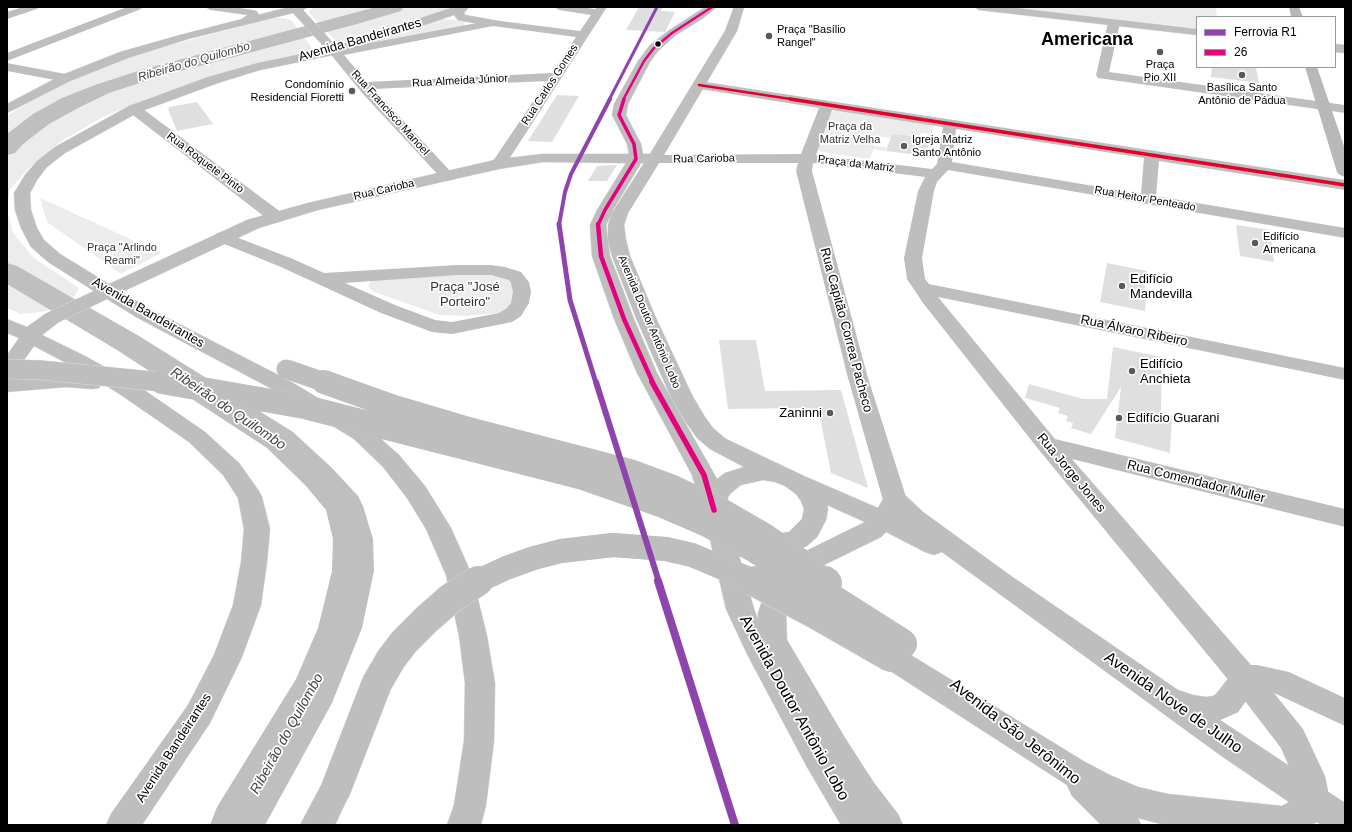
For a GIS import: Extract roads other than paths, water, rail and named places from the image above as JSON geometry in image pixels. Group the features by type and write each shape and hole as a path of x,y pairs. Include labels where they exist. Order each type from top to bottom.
{"main road":[{"path":"7,16 34,7"},
{"path":"7,57 137,7"},
{"path":"212,7 253,13 253,17 245,21"},
{"path":"464,7 459,13 462,18 584,35"},
{"name":"Avenida Bandeirantes","path":"464,7 335,52 258,67 180,91 134,109 60,150 42,164 30,178 22,193 23,210 29,228 37,243 102,296 281,385 362,434 391,461 416,492 438,528 459,576 473,636 480,683 479,741 470,805 464,825"},
{"path":"559,7 600,10"},
{"path":"645,159 636,150 619,115 621,104 644,61 654,48 672,33 712,7"},
{"name":"Avenida Doutor Antônio Lobo","path":"739,7 731,31 699,85 645,159 609,204 598,225 601,256 624,319 647,372 704,475 716,514 740,609 757,646 818,756 846,805 861,825"},
{"path":"979,7 1196,32"},
{"path":"7,109 66,78 140,49 297,8"},
{"name":"Rua Francisco Manoel","path":"297,8 308,24 447,176"},
{"name":"Rua Carlos Gomes","path":"499,164 600,10"},
{"path":"335,52 493,23"},
{"path":"1114,23 1102,76 1345,109"},
{"path":"403,28 399,34 401,36 423,37"},
{"path":"7,67 66,78"},
{"name":"Rua Almeida Júnior","path":"364,86 556,77"},
{"path":"699,85 1345,185"},
{"name":"Praça da Matriz","path":"827,105 807,158 940,169"},
{"name":"Rua Roquete Pinto","path":"134,109 276,217"},
{"name":"Rua Jorge Jones","path":"950,124 940,169 930,181 926,191 914,258 914,273 922,288 1047,445 1245,679 1292,739 1309,776 1312,790 1312,800"},
{"path":"1148,200 1152,155"},
{"name":"Rua Carioba","path":"7,370 16,332 39,327 56,316 102,296 253,224 314,206 499,164 542,158 807,158"},
{"name":"Rua Capitão Correa Pacheco","path":"807,158 804,171 858,378 889,510"},
{"name":"Avenida Doutor Antônio Lobo","path":"645,159 620,213 616,226 617,240 621,256 646,318 678,389 696,422 705,433 718,444 786,477 835,498 889,510 933,545 1002,583"},
{"name":"Rua Heitor Penteado","path":"940,169 1148,200 1345,233"},
{"path":"223,237 287,263 321,279 388,309 432,326 452,328 505,318 514,312 520,303 522,292 520,282 515,276 505,272 491,270 457,270 321,279"},
{"name":"Rua Álvaro Ribeiro","path":"922,288 1345,374"},
{"name":"Avenida Bandeirantes","path":"16,332 78,360 129,390 197,437 231,469 250,497 257,529 248,605 228,657 199,714 123,825"},
{"path":"179,333 394,406 465,428 630,471 673,487 722,510 766,536 800,560 897,651"},
{"path":"7,370 40,370 178,384 247,396 305,407 580,477 663,506 714,529 755,550 897,651 1049,756 1101,787 1136,802 1168,810 1282,824 1306,811 1312,800"},
{"path":"7,385 85,382 129,390"},
{"name":"Rua Comendador Muller","path":"1047,445 1345,518"},
{"path":"784,544 770,545 744,540 732,534 723,527 716,514 716,497 722,487 733,479 747,474 763,472 786,477 804,488 812,498 816,509 814,520 808,530 798,538 784,544 771,554 764,566 759,594 760,608 773,641 834,748 886,825"},
{"path":"835,498 848,507 857,521 858,529 846,544"},
{"path":"773,641 772,613 778,592 787,580 811,560 872,530 889,510"},
{"path":"317,825 335,791 377,683 391,659 404,642 451,598 476,582 506,568 534,558 561,551 587,547 634,546 666,549 692,555 752,580 816,614 897,651"},
{"name":"Avenida Nove de Julho","path":"1002,583 1345,822"},
{"path":"1158,693 1192,708 1206,710 1217,708 1227,703 1245,679 1257,678 1272,680 1289,685 1345,713"},
{"name":"Avenida São Jerônimo","path":"1049,756 1087,789 1124,825"}],"street":[{"path":"1311,68 1345,172"}],"waterway":[{"name":"Ribeirão do Quilombo","path":"7,148 15,139 41,119 70,103 102,89 148,74 395,7"},
{"name":"Ribeirão do Quilombo","path":"7,272 128,343 280,440 319,477 344,506 353,539 353,571 340,628 315,689 236,825"}],"rail line":[{"name":"R1","path":"657,7 571,174 565,192 559,224 570,300 735,825"}],"place":[{"name":"Praça \"Basílio Rangel\"","path":"769,36"},
{"name":"Praça Pio XII","path":"1160,52"},
{"name":"Basílica Santo Antônio de Pádua","path":"1242,75"},
{"name":"Condomínio Residencial Fioretti","path":"352,91"},
{"name":"Igreja Matriz Santo Antônio","path":"904,146"},
{"name":"Edifício Americana","path":"1255,243"},
{"name":"Edifício Mandevilla","path":"1122,286"},
{"name":"Edifício Anchieta","path":"1132,371"},
{"name":"Zaninni","path":"830,413"},
{"name":"Edifício Guarani","path":"1119,418"}],"district":[{"name":"Americana","path":"1087,40"}],"park label":[{"name":"Praça da Matriz Velha","path":"850,133"},
{"name":"Praça \"Arlindo Reami\"","path":"122,254"},
{"name":"Praça \"José Porteiro\"","path":"465,294"}]}
